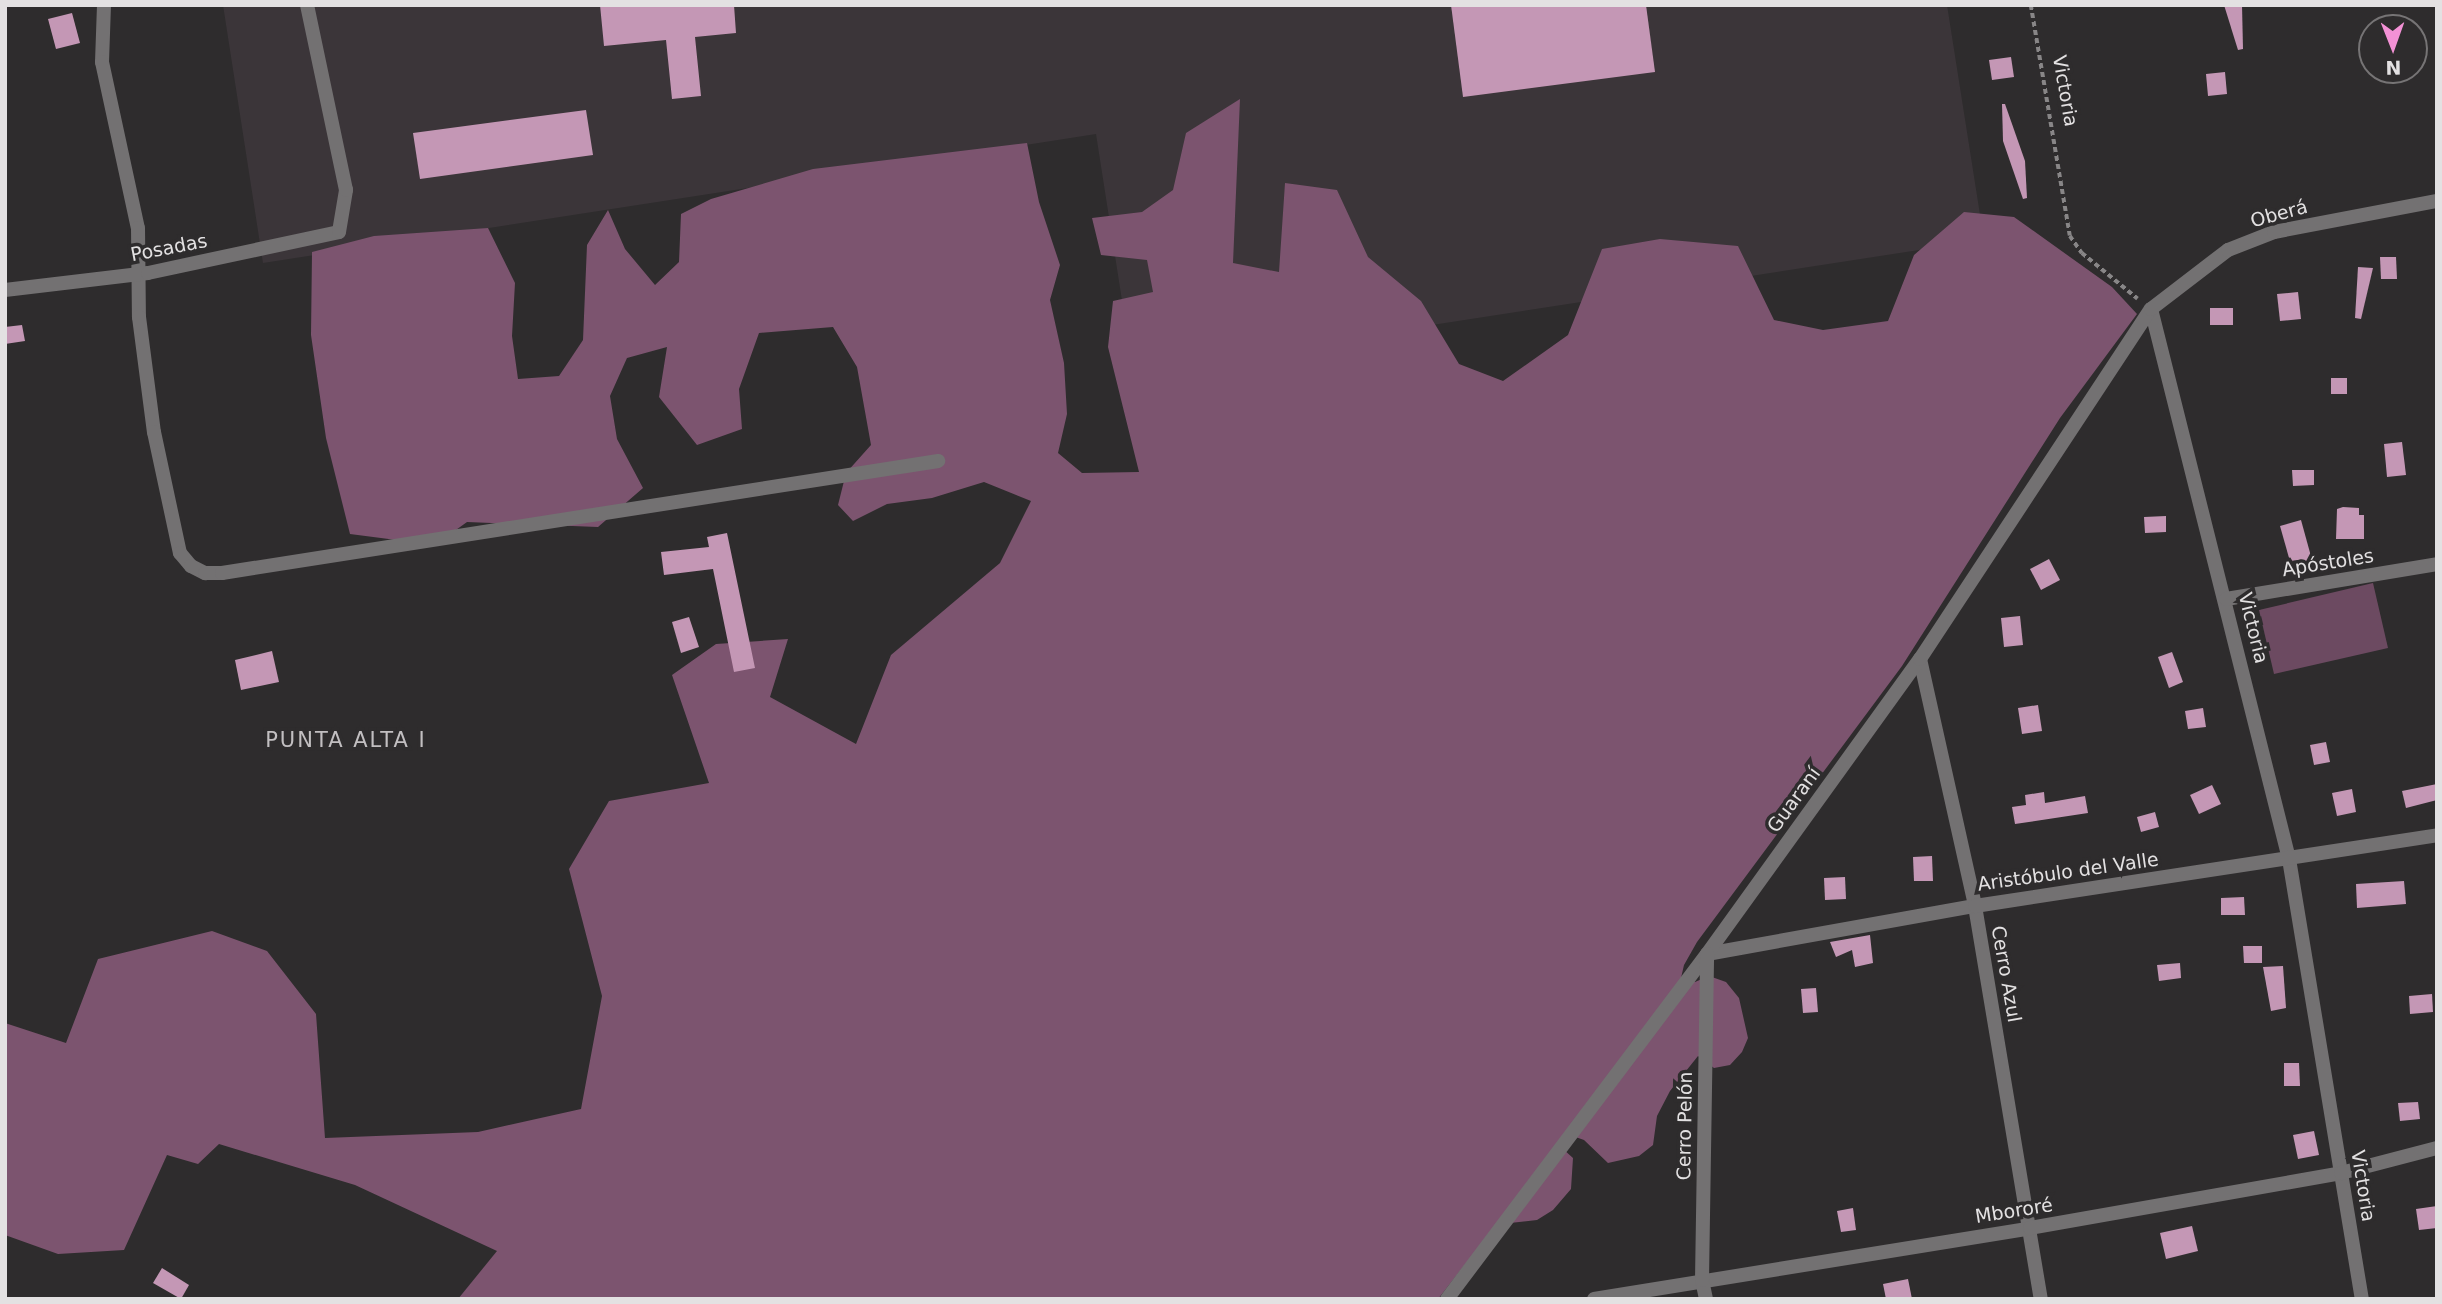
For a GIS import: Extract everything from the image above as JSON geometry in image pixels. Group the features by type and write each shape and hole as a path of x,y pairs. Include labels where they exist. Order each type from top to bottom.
{"street":[{"path":"104,5 102,62 138,228 139,317 154,432 180,553 191,566 205,573 938,461"},
{"name":"Posadas","path":"5,290 138,275 339,232 346,190 307,5"},
{"name":"Oberá","path":"2151,309 2228,250 2239,245 2274,232 2437,201"},
{"name":"Victoria","path":"2151,309 2290,859 2362,1299"},
{"name":"Guaraní","path":"1447,1299 1707,954 1920,659 2151,309"},
{"name":"Apóstoles","path":"2226,599 2437,564"},
{"name":"Cerro Azul","path":"1920,659 1975,906 2041,1299"},
{"name":"Aristóbulo del Valle","path":"1707,954 1975,906 2437,835"},
{"name":"Cerro Pelón","path":"1706,1299 1702,1280 1707,954"},
{"name":"Mbororé","path":"1594,1299 2030,1228 2341,1173 2437,1148"}],"path":[{"name":"Victoria","path":"2031,5 2070,236 2082,253 2151,309"}],"shaded area":[{"path":"223,5 1947,5 1984,240 1133,371 1096,134 263,263"},
{"path":"1240,99 1233,263 1279,272 1285,183 1337,190 1368,257 1421,301 1459,364 1503,381 1568,335 1602,249 1660,239 1738,246 1774,320 1823,330 1888,321 1914,255 1964,212 2014,217 2112,287 2137,314 2060,418 1902,666 1697,942 1684,965 1681,978 1695,982 1709,976 1726,982 1739,998 1748,1038 1742,1052 1730,1065 1714,1068 1698,1056 1670,1091 1657,1116 1653,1145 1639,1156 1608,1163 1584,1140 1570,1135 1563,1149 1573,1158 1571,1189 1553,1210 1537,1220 1510,1223 1485,1239 1438,1299 458,1299 497,1251 355,1185 219,1144 198,1164 167,1155 124,1250 58,1254 5,1235 5,1023 66,1043 98,959 212,931 267,951 316,1014 325,1138 478,1132 581,1109 602,996 569,869 609,801 709,783 672,675 716,644 788,639 770,697 856,744 891,655 1000,563 1031,501 984,482 932,498 887,504 853,521 838,505 846,473 871,445 857,367 833,327 759,333 739,389 742,429 697,445 659,397 667,347 627,358 610,396 617,439 643,488 598,527 467,522 435,545 350,534 326,438 311,335 312,252 374,236 488,228 515,283 512,336 518,379 559,376 583,340 587,245 608,210 625,249 655,285 679,262 681,214 711,199 813,169 1027,143 1039,202 1060,265 1050,300 1064,363 1067,414 1058,453 1082,473 1139,472 1108,347 1113,301 1153,292 1147,260 1101,255 1092,218 1142,212 1173,190 1186,133"},
{"path":"2373,583 2388,648 2274,674 2259,610"}],"building":[{"path":"600,5 734,5 736,33 695,37 701,96 672,99 666,40 604,46"},
{"path":"1451,5 1646,5 1655,72 1463,97"},
{"path":"2224,5 2242,5 2243,49 2238,50"},
{"path":"72,13 80,43 56,49 48,19"},
{"path":"2011,57 2014,77 1992,80 1989,60"},
{"path":"2225,72 2227,94 2208,96 2206,74"},
{"path":"2002,104 2005,104 2025,161 2027,198 2023,199 2003,141"},
{"path":"586,110 593,155 420,179 413,133"},
{"path":"2380,257 2396,257 2397,279 2381,279"},
{"path":"2358,267 2373,268 2361,319 2355,318"},
{"path":"2298,292 2301,319 2280,321 2277,294"},
{"path":"2210,308 2233,308 2233,325 2210,325"},
{"path":"22,325 25,341 5,344 5,327"},
{"path":"2331,378 2347,378 2347,394 2331,394"},
{"path":"2402,442 2406,475 2387,477 2384,444"},
{"path":"2292,470 2314,470 2314,485 2293,486"},
{"path":"2359,508 2359,515 2364,515 2364,539 2336,539 2337,509"},
{"path":"2166,516 2166,532 2145,533 2144,517"},
{"path":"2301,520 2312,560 2291,565 2280,526"},
{"path":"727,533 755,668 734,672 713,569 664,575 661,552 709,547 707,537"},
{"path":"2049,559 2060,580 2041,590 2030,569"},
{"path":"2020,616 2023,645 2004,647 2001,618"},
{"path":"689,617 699,647 681,653 672,622"},
{"path":"272,651 279,682 241,690 235,660"},
{"path":"2172,652 2183,682 2169,688 2158,657"},
{"path":"2038,705 2042,731 2022,734 2018,708"},
{"path":"2203,708 2206,727 2188,729 2185,711"},
{"path":"2326,742 2330,762 2314,765 2310,745"},
{"path":"2437,784 2437,800 2406,808 2402,791"},
{"path":"2212,785 2221,804 2199,814 2190,795"},
{"path":"2352,789 2356,812 2337,816 2332,793"},
{"path":"2044,792 2045,803 2085,796 2088,813 2015,824 2012,807 2026,805 2025,795"},
{"path":"2155,812 2159,827 2141,832 2137,817"},
{"path":"1932,856 1933,881 1914,881 1913,857"},
{"path":"1845,877 1846,899 1825,900 1824,878"},
{"path":"2404,881 2406,904 2357,908 2356,884"},
{"path":"2244,897 2245,915 2221,915 2221,898"},
{"path":"1870,935 1873,963 1855,967 1852,950 1836,957 1830,942"},
{"path":"2243,946 2262,946 2262,963 2244,963"},
{"path":"2180,963 2181,978 2159,981 2157,965"},
{"path":"2283,966 2286,1008 2271,1011 2263,967"},
{"path":"1816,988 1818,1012 1803,1013 1801,989"},
{"path":"2432,994 2433,1012 2410,1014 2409,996"},
{"path":"2284,1063 2299,1063 2300,1086 2284,1086"},
{"path":"2418,1102 2420,1119 2400,1121 2398,1103"},
{"path":"2314,1131 2319,1155 2298,1159 2293,1135"},
{"path":"2437,1206 2437,1228 2419,1230 2416,1209"},
{"path":"1853,1208 1856,1230 1841,1232 1837,1211"},
{"path":"2192,1226 2198,1251 2166,1259 2160,1233"},
{"path":"162,1268 189,1285 181,1299 153,1283"},
{"path":"1908,1279 1912,1299 1886,1299 1883,1284"}],"district":[{"name":"PUNTA ALTA I","path":"346,740"}]}
